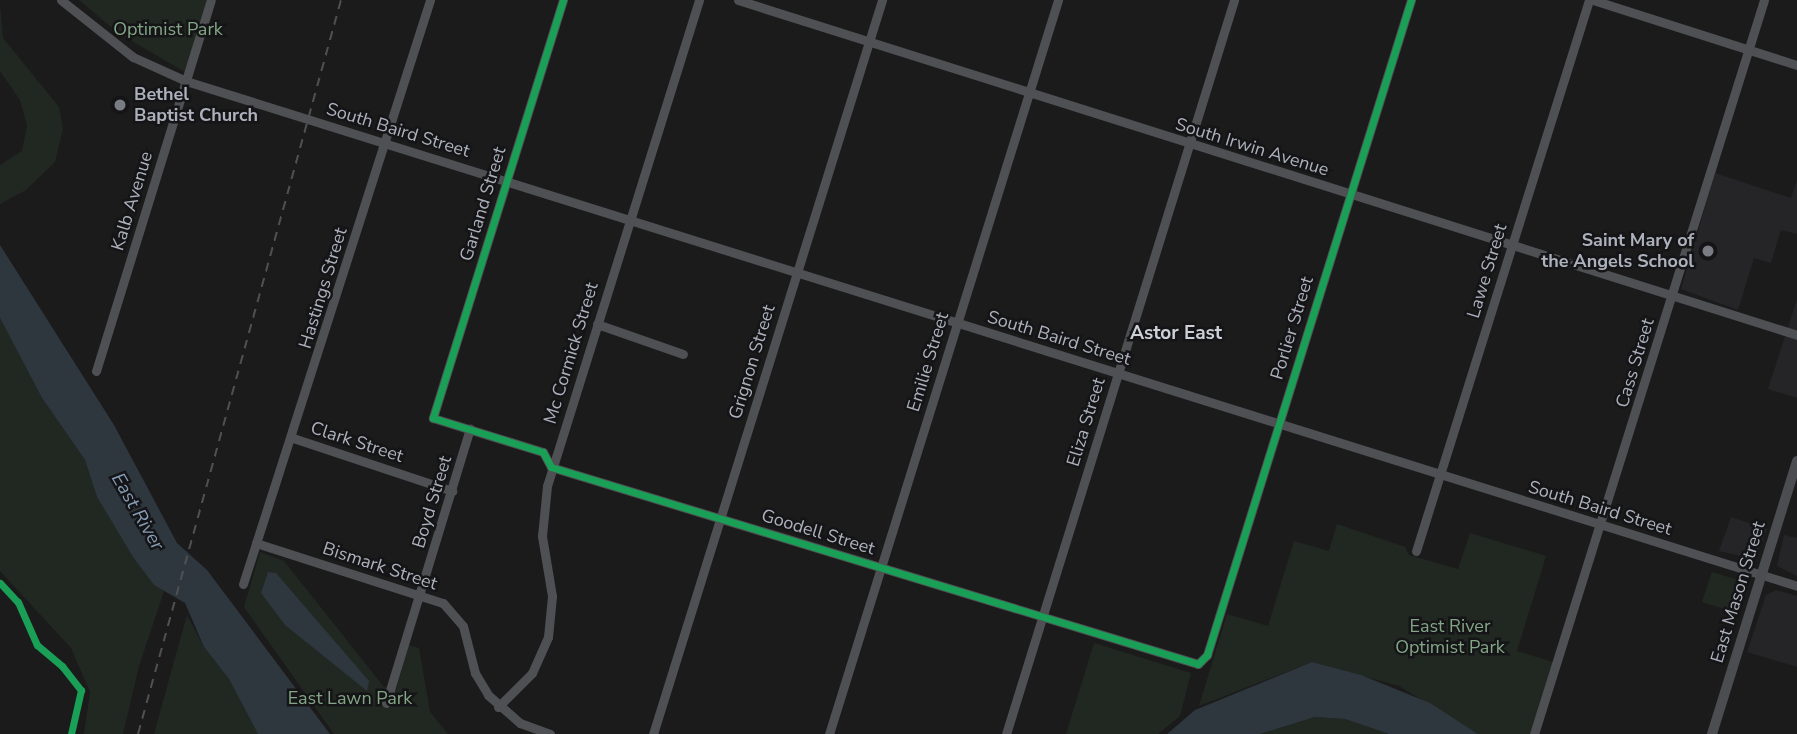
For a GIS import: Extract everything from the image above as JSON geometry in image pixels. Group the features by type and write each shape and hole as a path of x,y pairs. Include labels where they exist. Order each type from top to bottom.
{"main road":[{"name":"East Mason Street","path":"1712,734 1797,461"}],"street":[{"name":"South Baird Street","path":"61,0 133,57 186,81 1797,586"},
{"name":"Kalb Avenue","path":"96,371 211,0"},
{"name":"Hastings Street","path":"243,584 293,438 429,0"},
{"name":"Garland Street","path":"433,418 563,0"},
{"name":"Mc Cormick Street","path":"498,707 532,673 551,624 552,596 542,518 551,467 699,0"},
{"name":"South Irwin Avenue","path":"737,0 1797,335"},
{"name":"Grignon Street","path":"653,734 882,0"},
{"name":"Emilie Street","path":"829,734 1058,0"},
{"name":"Eliza Street","path":"1006,734 1234,0"},
{"name":"Porlier Street","path":"1202,663 1411,0"},
{"path":"1591,0 1797,65"},
{"name":"Lawe Street","path":"1416,551 1591,0"},
{"name":"Cass Street","path":"1534,734 1764,0"},
{"path":"597,324 683,354"},
{"name":"Goodell Street","path":"433,418 543,452 551,467 1042,618 1202,663"},
{"name":"Boyd Street","path":"386,704 470,429"},
{"name":"Clark Street","path":"293,438 452,491"},
{"name":"Bismark Street","path":"257,543 443,603 458,617 475,673 498,707 520,723 550,734"}],"shaded area":[{"path":"1715,173 1791,198 1797,180 1797,234 1781,230 1771,263 1754,258 1738,310 1681,289"},
{"path":"1797,299 1797,398 1768,389"},
{"path":"1731,517 1767,529 1755,559 1719,551"},
{"path":"1784,535 1797,538 1797,576 1777,566"},
{"path":"1776,590 1797,596 1797,667 1747,652 1766,595"}],"green space":[{"name":"Optimist Park","path":"79,0 207,0 185,72 118,33"},
{"path":"0,4 3,38 59,107 63,129 55,162 26,190 0,204 0,165 22,151 27,125 20,100 0,71"},
{"path":"0,318 42,398 85,460 97,497 133,557 164,591 139,666 123,734 84,734 90,692 71,648 0,571"},
{"name":"East River Optimist Park","path":"1337,524 1405,547 1409,555 1458,569 1470,533 1546,556 1517,651 1553,662 1531,734 1478,734 1399,686 1312,662 1199,706 1227,614 1268,626 1294,541 1329,551"},
{"name":"East Lawn Park","path":"260,552 284,561 384,687 396,690 409,645 419,648 430,712 448,734 334,734 244,607"},
{"path":"1712,572 1742,581 1740,614 1702,602"},
{"path":"187,615 204,647 229,679 258,734 154,734"},
{"path":"1094,643 1191,673 1180,716 1158,734 1066,734"},
{"path":"1315,717 1345,719 1389,734 1260,734"}],"water":[{"name":"East River","path":"0,245 114,425 177,543 207,570 330,734 258,734 229,679 204,647 185,603 154,585 133,557 97,497 85,460 42,398 0,318"},
{"path":"268,572 276,573 369,681 367,691 285,625 261,593"},
{"path":"1312,662 1361,675 1430,703 1478,734 1389,734 1345,719 1315,717 1260,734 1167,734 1195,710"}],"railway":[{"path":"138,734 341,0"}],"cycle path":[{"path":"563,0 433,418 543,452 551,467 1198,664 1207,655 1411,0"},
{"path":"0,583 18,602 37,645 62,666 81,690 71,734"}],"place":[{"name":"Bethel Baptist Church","path":"120,105"},
{"name":"Saint Mary of the Angels School","path":"1708,251"}],"district":[{"name":"Astor East","path":"1176,334"}]}
